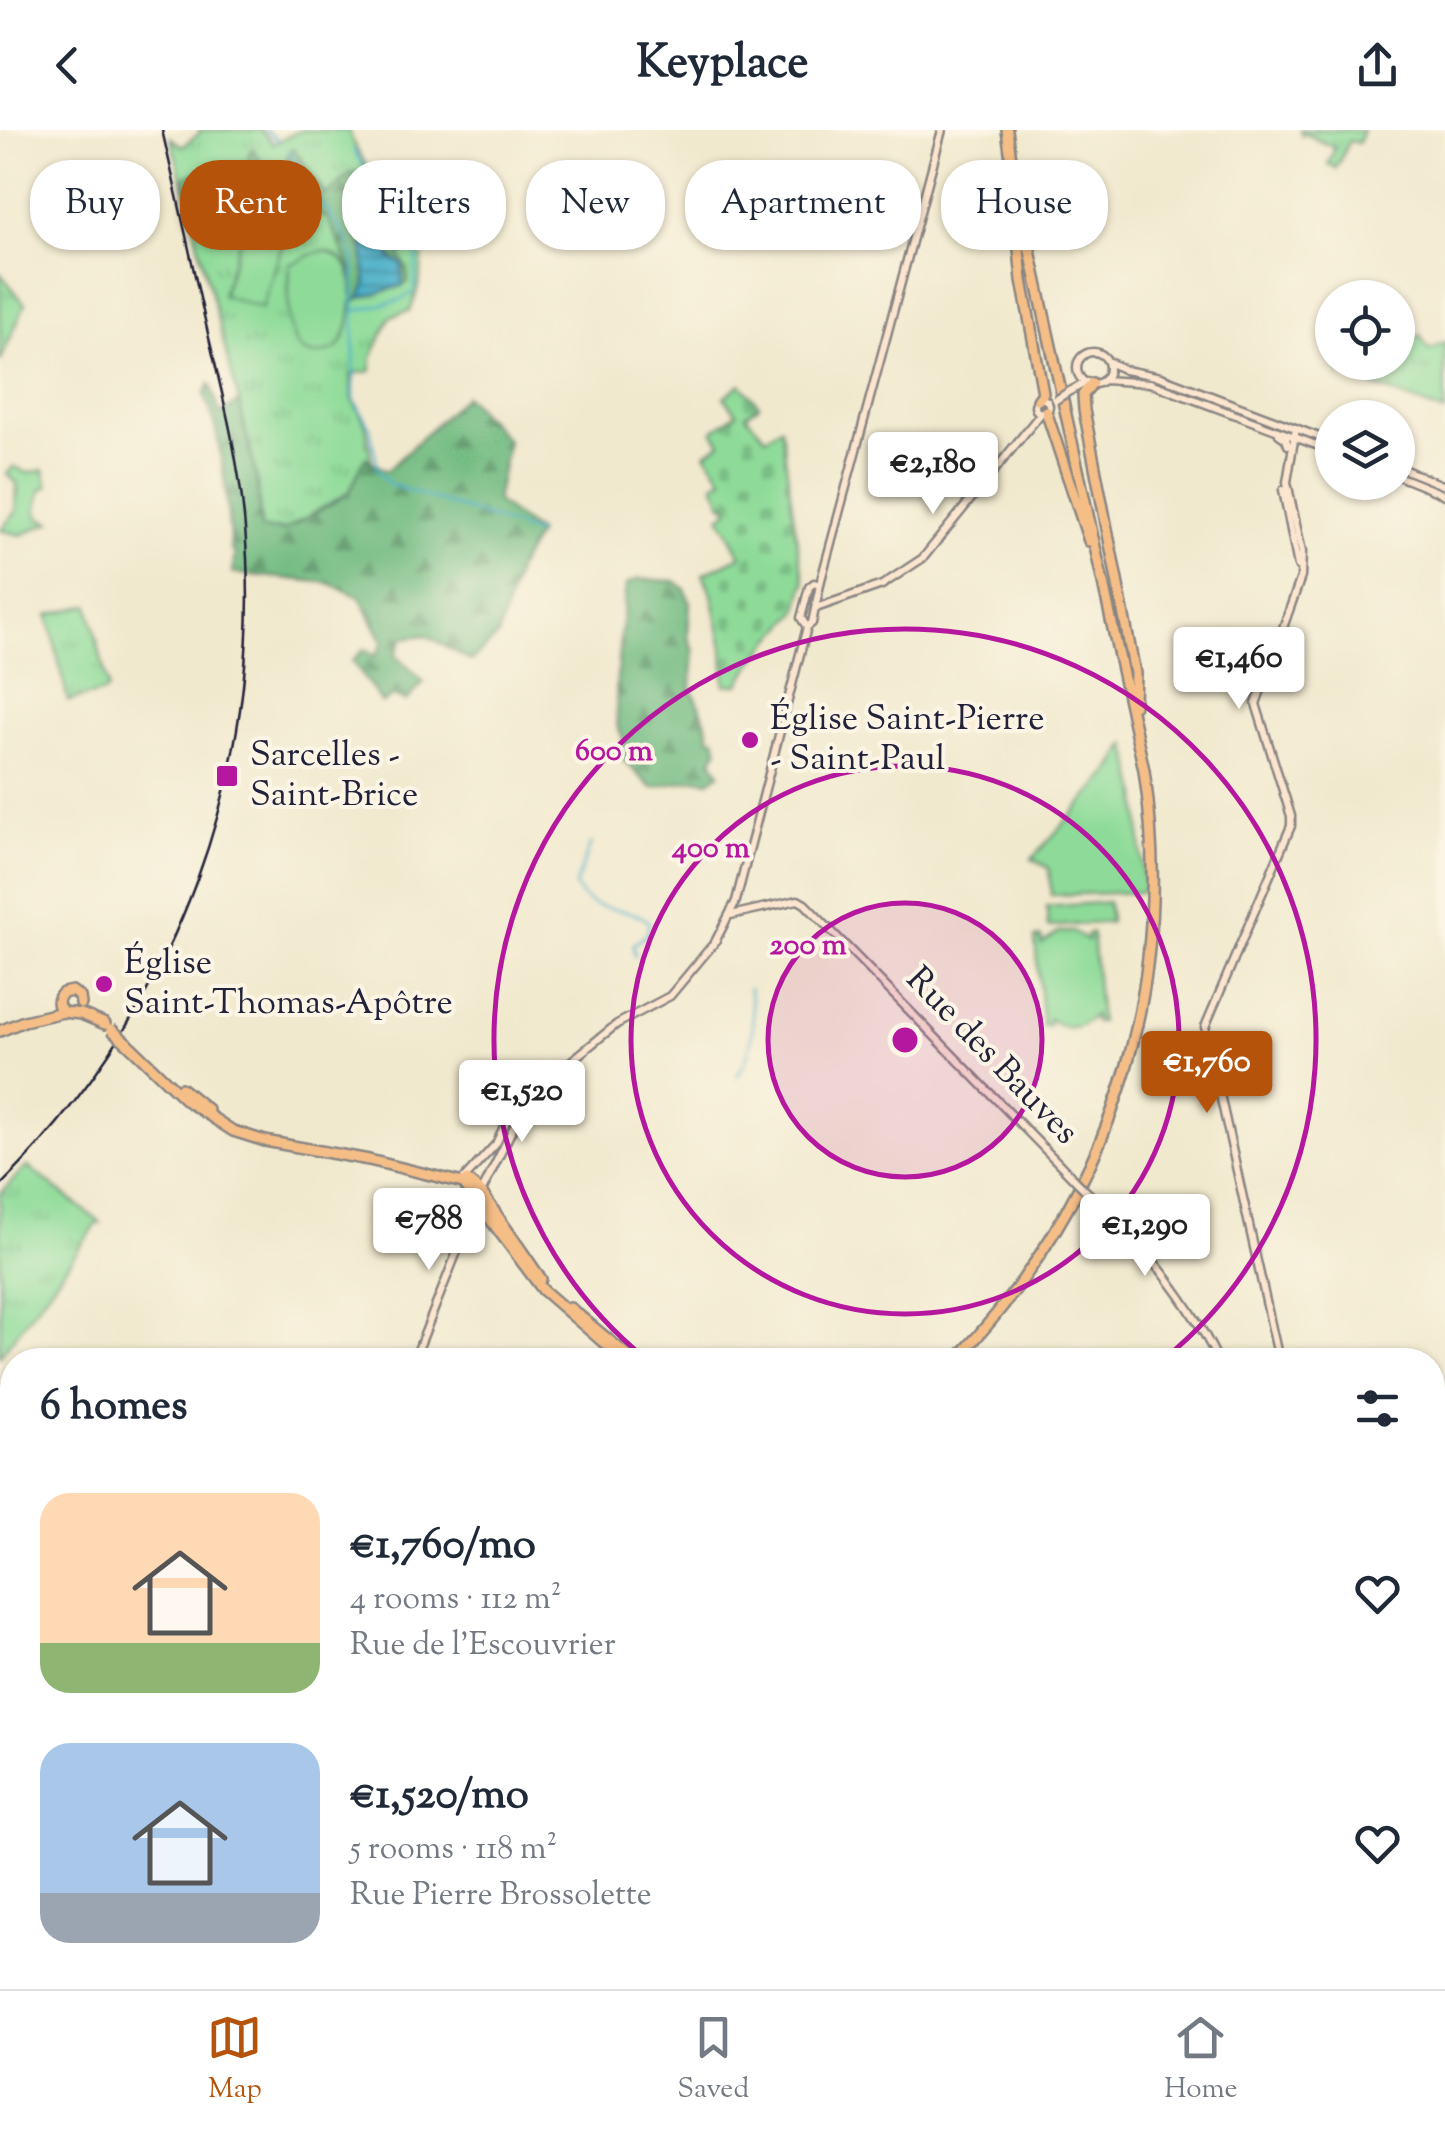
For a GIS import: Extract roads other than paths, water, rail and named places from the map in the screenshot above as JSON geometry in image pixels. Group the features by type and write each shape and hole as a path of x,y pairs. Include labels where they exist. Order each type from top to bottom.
{"main road":[{"path":"462,1181 496,1144 510,1117 540,1088 623,1019 670,996 706,953 730,915 807,627 812,624 819,585 942,130"},
{"path":"1004,130 1011,160"},
{"path":"1019,250 1043,393 1042,409 1094,558 1124,681"},
{"path":"1031,250 1138,747"},
{"path":"1071,390 1079,374 1079,360 1089,352 1102,354 1108,362 1126,370 1161,377 1315,443"},
{"path":"1104,380 1108,362"},
{"path":"1079,374 1090,383"},
{"path":"816,608 882,585 923,558 1042,409 1090,383 1150,382 1261,424 1315,438"},
{"path":"963,1348 1013,1288 1058,1220 1092,1153 1118,1081 1140,991 1147,928 1148,840 1133,701 1135,674 1082,400 1090,383"},
{"path":"1261,424 1284,437 1288,446"},
{"path":"1294,434 1288,446 1283,490 1298,555 1294,597"},
{"path":"1276,1348 1205,1026 1290,828 1291,816 1256,704 1302,564 1287,482 1294,434"},
{"path":"1415,474 1445,486"},
{"path":"1415,483 1445,494"},
{"path":"807,627 801,618 809,587 819,585"},
{"name":"Rue des Bauves","path":"730,915 798,900 805,904 1165,1275 1211,1348"},
{"path":"0,1029 68,1009 78,994 68,991 60,995 68,1009 108,1026 187,1101 233,1131 462,1181 479,1196 550,1290 619,1348"},
{"path":"419,1348 504,1139 540,1088"},
{"path":"479,1196 510,1249 543,1290 610,1348"},
{"path":"470,1220 478,1216 490,1218"}],"water":[{"path":"364,250 391,250 390,258 402,264 402,286 360,298 366,284"}],"waterway":[{"path":"266,130 278,141"},
{"path":"354,149 367,171 403,210 415,232 415,288"},
{"path":"288,152 346,237 354,259 354,399 370,428 378,471 389,484 538,534"},
{"path":"355,311 400,300 414,292"},
{"path":"591,843 575,886 590,902 630,912 649,922 647,934 633,945 635,957"},
{"path":"737,1076 752,1034 749,988"}],"railway":[{"path":"0,1186 62,1117 116,1042 161,962 197,879 224,791 241,701 248,610 241,494 230,427 162,130"}],"place":[{"name":"Église Saint-Pierre - Saint-Paul","path":"750,740"},
{"name":"Sarcelles - Saint-Brice","path":"227,776"},
{"name":"Église Saint-Thomas-Apôtre","path":"104,984"}]}
